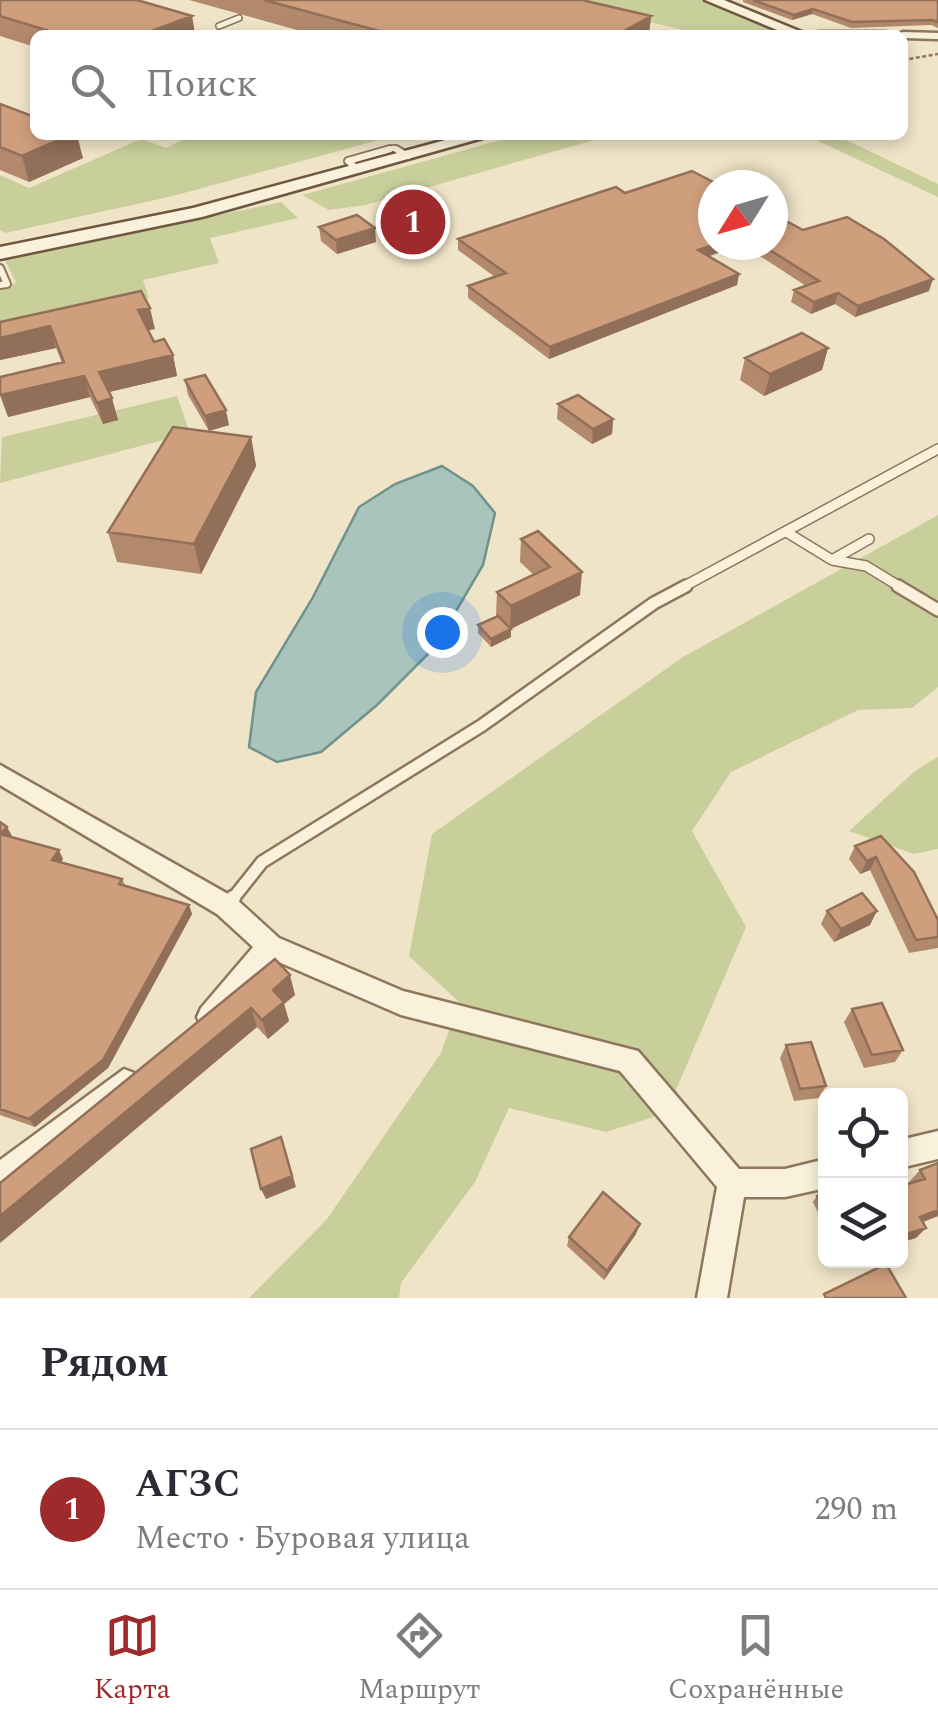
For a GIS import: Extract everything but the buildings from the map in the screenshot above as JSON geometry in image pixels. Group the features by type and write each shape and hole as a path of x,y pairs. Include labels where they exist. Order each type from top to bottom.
{"main road":[{"path":"712,0 789,30"},
{"path":"0,252 194,213 466,140"}],"street":[{"path":"908,35 938,36"},
{"path":"0,774 226,906 270,946 401,1003 628,1060 732,1183 786,1183 818,1175"},
{"path":"185,1036 215,1013 270,946"},
{"path":"0,1178 140,1071"},
{"path":"908,1152 938,1144"},
{"path":"712,1298 732,1183"}],"lane":[{"path":"219,26 239,18"},
{"path":"0,268 6,284 0,285"},
{"path":"226,906 262,862 480,726 654,602 938,449"},
{"path":"788,533 832,560 866,566 938,610"},
{"path":"832,560 869,539"}],"path":[{"path":"908,59 938,54"}],"green space":[{"path":"558,0 704,0 781,30 683,30"},
{"path":"139,140 166,148 182,140 379,140 169,197 5,233 0,230 0,175 29,188"},
{"path":"501,140 594,140 366,205 329,210 302,195"},
{"path":"816,140 846,140 938,184 938,197"},
{"path":"281,202 298,218 210,238 219,263 143,280 149,298 0,330 0,288 16,283 5,260"},
{"path":"177,396 190,433 0,483 2,437"},
{"path":"938,515 938,687 912,708 858,710 731,772 692,831 746,927 666,1113 606,1132 509,1108 475,1182 401,1283 399,1298 249,1298 327,1219 441,1053 459,1002 409,956 432,834 683,657"},
{"path":"938,757 938,849 914,854 849,831 915,771"}],"water":[{"path":"442,466 473,486 495,513 483,565 435,647 377,705 321,752 277,762 249,747 256,692 312,599 359,507 395,484"}],"place":[{"name":"АГЗС","path":"413,222"}]}
